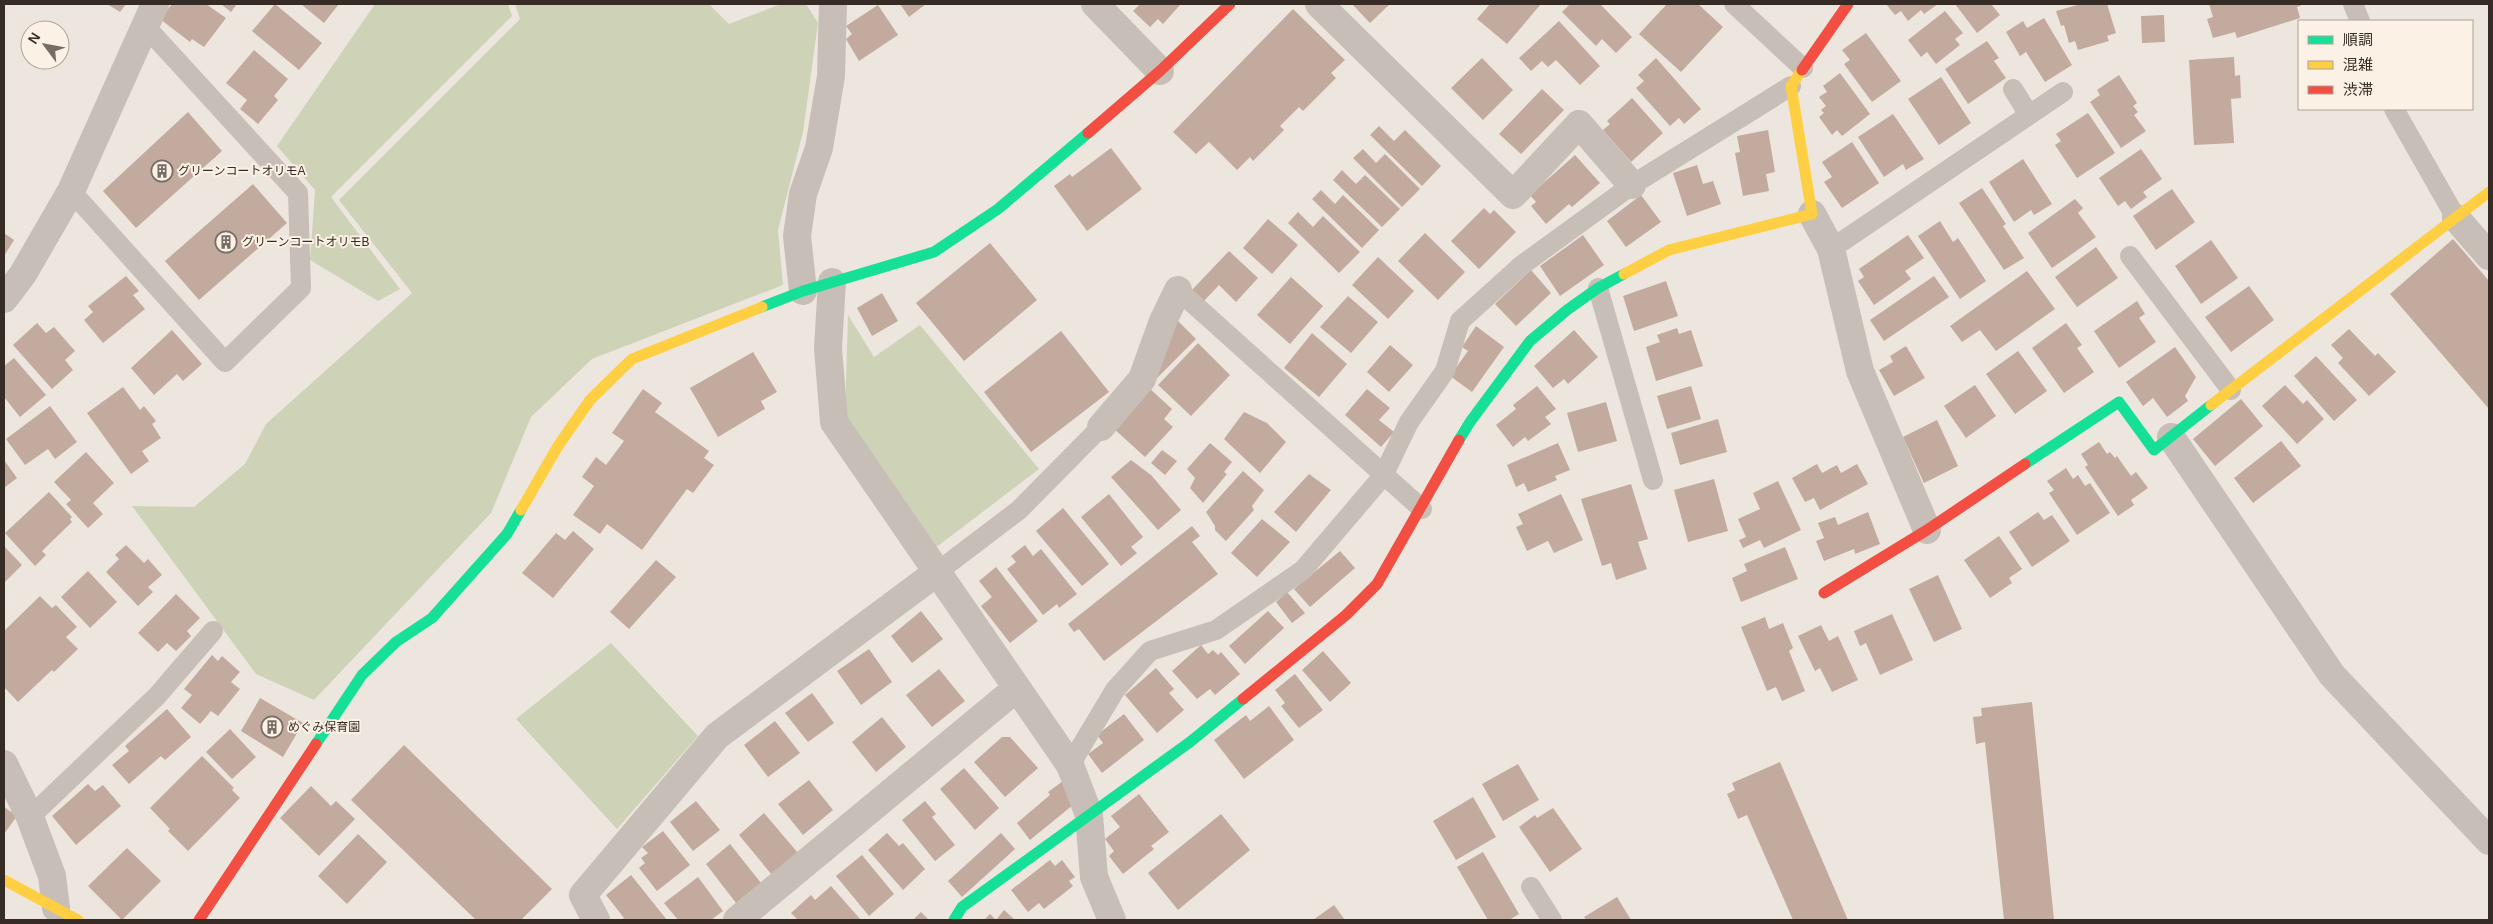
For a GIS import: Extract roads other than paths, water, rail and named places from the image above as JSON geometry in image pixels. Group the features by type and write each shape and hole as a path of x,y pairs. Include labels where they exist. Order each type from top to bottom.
{"street":[{"path":"803,291 797,236 803,194 819,148 831,76 832,4"},
{"path":"1094,4 1160,71"},
{"path":"199,920 362,675 396,642 432,618 507,534 558,446 590,400 632,359 803,291 934,252 998,209 1160,71 1230,4"},
{"path":"1319,4 1513,195 1579,124 1632,185"},
{"path":"1848,4 1843,14 1791,86 1812,214 1831,249 1860,371 1927,530"},
{"path":"4,299 23,274 71,191 151,15"},
{"path":"1824,593 1927,530 2119,402 2154,450 2489,192"},
{"path":"954,920 962,907 1190,742 1346,615 1377,584 1422,509 1470,422 1530,341 1598,288 1669,250 1812,214"},
{"path":"2456,218 2489,256"},
{"path":"832,282 828,348 834,422 936,573 1070,765 1089,815 1094,877 1112,920"},
{"path":"1101,427 1142,379 1163,321 1178,290"},
{"path":"2171,437 2332,675 2489,841"},
{"path":"596,920 583,895 717,736 936,573"},
{"path":"737,920 1017,688"},
{"path":"4,764 30,816 67,914"},
{"path":"4,880 67,914"}],"lane":[{"path":"1734,4 1803,68"},
{"path":"2354,4 2360,20"},
{"path":"71,191 225,362 301,288 298,193 151,15"},
{"path":"1070,765 1115,690 1150,651 1216,630 1303,570 1383,476 1409,422 1446,370 1460,321 1522,265 1632,185 1791,86"},
{"path":"2013,89 2029,115"},
{"path":"1831,249 2063,92"},
{"path":"2395,110 2456,218"},
{"path":"2130,256 2231,390"},
{"path":"1598,288 1653,480"},
{"path":"1178,290 1422,509"},
{"path":"936,573 1019,510 1101,427"},
{"path":"30,816 156,696 213,630"},
{"path":"1531,887 1552,920"}],"place":[{"name":"グリーンコートオリモA","path":"162,171"},
{"name":"グリーンコートオリモB","path":"226,242"},
{"name":"めぐみ保育園","path":"272,727"}]}
